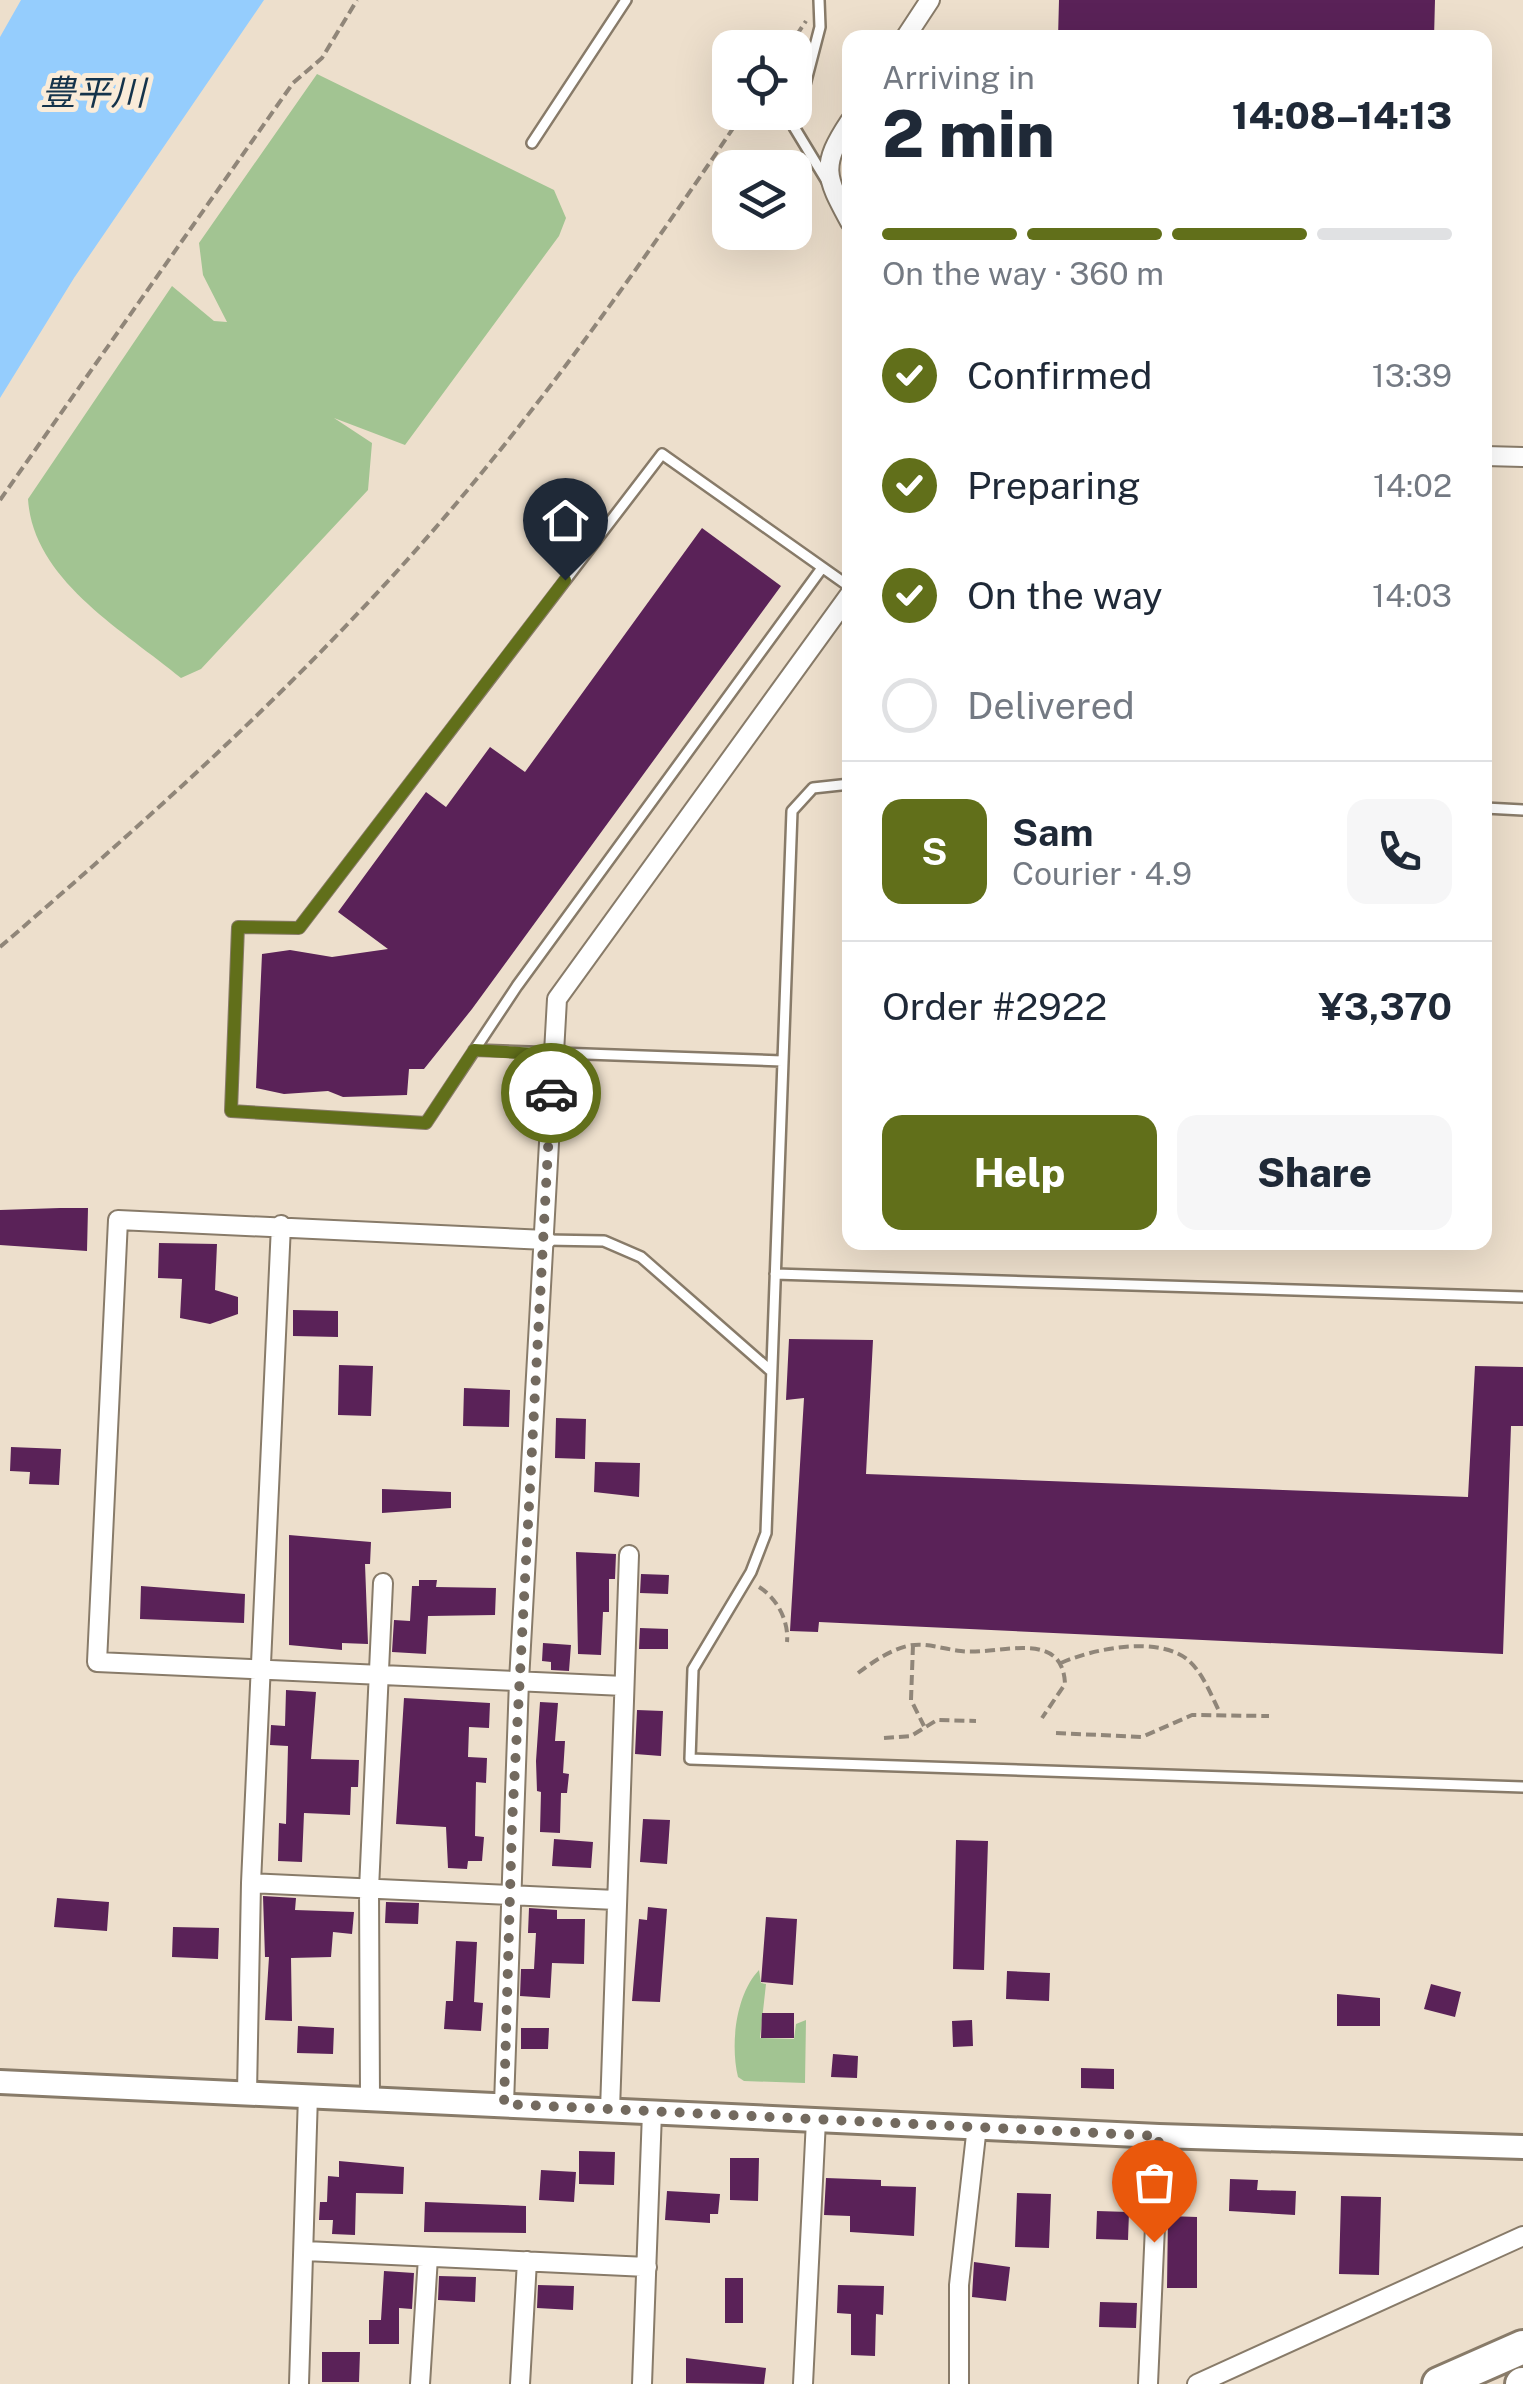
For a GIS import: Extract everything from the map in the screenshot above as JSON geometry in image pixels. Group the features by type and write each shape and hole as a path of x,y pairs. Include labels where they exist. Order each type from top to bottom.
{"highway":[{"path":"1439,2384 1523,2347"}],"street":[{"path":"911,30 930,0"},
{"path":"842,136 827,164 830,186 842,208"},
{"path":"1492,456 1523,458"},
{"path":"504,2104 519,1682 557,999 842,601"},
{"path":"546,1240 118,1220 97,1662 624,1686"},
{"path":"247,2093 251,1884 281,1225"},
{"path":"610,2110 629,1554"},
{"path":"370,2097 369,1889 383,1582"},
{"path":"251,1884 616,1900"},
{"path":"0,2082 1159,2136 1523,2147"},
{"path":"299,2384 308,2095"},
{"path":"642,2384 652,2112"},
{"path":"803,2384 816,2120"},
{"path":"958,2384 958,2285 977,2126"},
{"path":"1148,2384 1159,2136"},
{"path":"1197,2384 1523,2236"},
{"path":"305,2252 646,2268"},
{"path":"420,2384 428,2257"},
{"path":"520,2384 527,2262"}],"lane":[{"path":"532,143 626,0"},
{"path":"819,0 820,27 794,127 830,186"},
{"path":"822,568 474,1050 426,1123 231,1111 238,927 299,928 662,454 822,568 842,584"},
{"path":"842,785 812,788 792,811 766,1533 746,1580 693,1669 690,1759 1523,1788"},
{"path":"1492,808 1523,810"},
{"path":"474,1050 782,1061"},
{"path":"546,1240 604,1242 641,1257 771,1370"},
{"path":"775,1274 1523,1297"}],"path":[{"path":"0,500 293,83 322,58 358,0"},
{"path":"0,948 236,736 361,610 458,501 637,272 732,130"},
{"path":"746,1580 769,1594 788,1626 787,1642"},
{"path":"913,1645 912,1709 925,1727"},
{"path":"858,1672 892,1651 913,1645 962,1652 1038,1648 1049,1651 1060,1663 1064,1684 1042,1718"},
{"path":"1060,1663 1102,1648 1174,1652 1200,1674 1220,1714"},
{"path":"1056,1733 1142,1737 1192,1715 1268,1716"},
{"path":"884,1738 911,1736 947,1719 976,1721"}],"green space":[{"path":"317,74 554,190 566,218 559,236 405,445 334,418 372,443 368,490 201,669 181,678 108,622 63,579 34,528 28,499 172,286 214,321 227,322 203,275 199,243"},
{"path":"759,1970 761,1983 766,1984 760,2038 794,2039 796,2024 806,2020 805,2083 744,2081 738,2077 737,2020 745,1992"}],"water":[{"name":"豊平川","path":"21,0 264,0 74,278 0,398 0,37"}],"building":[{"path":"1059,0 1435,0 1434,30 1058,30"},
{"path":"702,528 781,586 472,1009 424,1069 409,1069 407,1095 343,1097 328,1091 284,1094 256,1088 262,954 290,950 332,957 388,949 338,912 426,792 446,807 490,747 525,772"},
{"path":"88,1208 87,1251 0,1245 0,1210"},
{"path":"159,1243 217,1244 215,1290 238,1297 238,1314 210,1324 180,1318 182,1279 158,1278"},
{"path":"293,1310 338,1311 338,1337 293,1336"},
{"path":"789,1339 873,1340 866,1474 1468,1497 1475,1366 1523,1367 1523,1426 1511,1426 1503,1654 819,1622 818,1632 790,1631 804,1398 786,1400"},
{"path":"339,1365 373,1366 371,1416 338,1415"},
{"path":"464,1388 510,1390 509,1427 463,1426"},
{"path":"556,1418 586,1419 585,1459 555,1458"},
{"path":"11,1447 61,1449 59,1485 29,1484 30,1472 10,1471"},
{"path":"595,1462 640,1463 639,1497 594,1492"},
{"path":"382,1489 451,1492 451,1508 382,1513"},
{"path":"289,1535 371,1542 370,1564 365,1564 368,1644 342,1643 342,1650 289,1645"},
{"path":"576,1552 616,1554 615,1579 609,1579 609,1612 603,1612 601,1655 578,1654"},
{"path":"641,1574 669,1575 668,1594 640,1593"},
{"path":"419,1580 437,1580 436,1587 496,1588 495,1615 428,1616 426,1654 392,1652 394,1620 410,1621 412,1586 419,1586"},
{"path":"141,1586 245,1594 244,1623 140,1619"},
{"path":"640,1628 668,1629 668,1649 639,1649"},
{"path":"543,1643 571,1645 569,1671 551,1670 551,1662 542,1661"},
{"path":"286,1690 316,1692 311,1759 359,1760 358,1787 351,1787 350,1815 304,1813 302,1862 278,1861 279,1823 286,1824 288,1746 270,1745 271,1725 285,1726"},
{"path":"404,1698 490,1703 489,1728 469,1727 468,1757 487,1758 486,1783 476,1782 475,1836 484,1837 482,1861 468,1861 467,1869 448,1868 446,1827 396,1824"},
{"path":"540,1702 558,1703 555,1741 565,1741 563,1773 569,1774 567,1793 561,1793 560,1833 540,1832 541,1792 537,1791 536,1761"},
{"path":"637,1710 663,1711 661,1756 635,1754"},
{"path":"643,1819 670,1820 667,1864 640,1862"},
{"path":"554,1839 593,1842 591,1868 552,1866"},
{"path":"956,1840 988,1841 984,1970 953,1969"},
{"path":"263,1896 296,1898 295,1910 354,1912 352,1934 333,1932 331,1957 291,1958 292,2021 265,2020 269,1957 265,1957"},
{"path":"57,1898 109,1902 107,1931 54,1927"},
{"path":"386,1902 419,1903 418,1924 385,1923"},
{"path":"648,1907 667,1909 660,2002 632,2001 639,1919 647,1920"},
{"path":"529,1908 557,1910 557,1919 585,1919 584,1964 552,1963 550,1998 520,1996 521,1969 534,1969 536,1933 528,1933"},
{"path":"766,1917 797,1919 793,1985 761,1982"},
{"path":"173,1927 219,1928 218,1959 172,1957"},
{"path":"456,1941 477,1942 474,2002 483,2003 481,2031 444,2029 446,2001 453,2001"},
{"path":"1007,1971 1050,1973 1049,2001 1006,1999"},
{"path":"1431,1984 1461,1992 1455,2017 1424,2009"},
{"path":"1337,1994 1380,1998 1380,2026 1337,2026"},
{"path":"762,2013 794,2013 794,2038 761,2038"},
{"path":"972,2020 973,2046 953,2047 952,2021"},
{"path":"298,2026 334,2028 333,2054 297,2053"},
{"path":"521,2028 549,2028 548,2049 521,2049"},
{"path":"833,2054 858,2056 857,2078 831,2077"},
{"path":"1081,2068 1114,2069 1114,2089 1081,2088"},
{"path":"579,2151 615,2152 614,2185 579,2184"},
{"path":"730,2158 759,2158 758,2201 730,2200"},
{"path":"339,2161 404,2167 403,2194 356,2193 355,2235 332,2234 333,2220 319,2220 320,2202 327,2202 328,2176 339,2177"},
{"path":"541,2170 576,2172 574,2202 539,2200"},
{"path":"826,2178 881,2180 881,2186 916,2187 914,2236 850,2232 850,2216 824,2215"},
{"path":"1230,2179 1258,2180 1257,2190 1296,2191 1295,2215 1229,2211"},
{"path":"667,2191 720,2194 718,2214 710,2214 710,2223 665,2220"},
{"path":"1017,2193 1051,2194 1049,2248 1015,2247"},
{"path":"1341,2196 1381,2197 1379,2275 1339,2274"},
{"path":"425,2202 526,2206 526,2233 424,2232"},
{"path":"1097,2211 1129,2212 1128,2240 1096,2239"},
{"path":"1168,2216 1197,2217 1197,2288 1167,2288"},
{"path":"974,2262 1010,2267 1006,2301 972,2297"},
{"path":"384,2271 414,2273 412,2309 399,2308 399,2344 369,2344 369,2320 381,2320"},
{"path":"439,2276 476,2277 475,2302 438,2300"},
{"path":"725,2278 743,2278 743,2323 725,2323"},
{"path":"538,2285 574,2286 573,2310 537,2308"},
{"path":"838,2285 884,2286 883,2315 876,2314 875,2356 851,2355 851,2314 837,2313"},
{"path":"1100,2302 1137,2303 1136,2328 1099,2327"},
{"path":"322,2352 360,2352 359,2382 322,2382"},
{"path":"686,2358 766,2368 764,2384 686,2383"}],"way so far":[{"path":"551,1093 512,1824 504,2104 1159,2136 1154,2242"}],"route":[{"path":"551,1093 552,1055 474,1050 426,1123 231,1111 238,927 299,928 565,580"}]}
